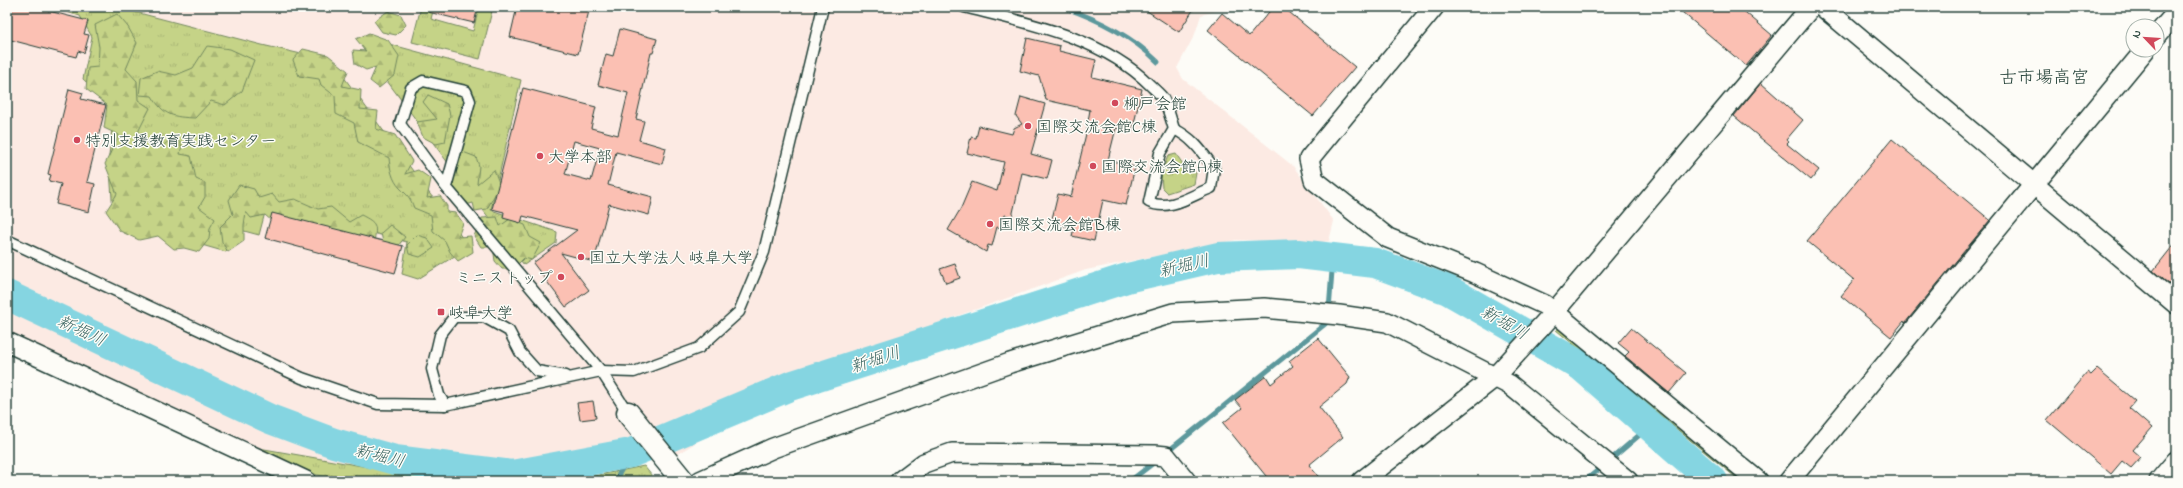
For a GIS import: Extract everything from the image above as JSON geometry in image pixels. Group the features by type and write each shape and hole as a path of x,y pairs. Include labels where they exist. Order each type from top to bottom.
{"street":[{"path":"1434,7 1309,159 1314,180 1388,238 1475,273 1545,305 1552,314 1758,481"},
{"path":"1362,481 1498,373 1552,314 1811,7"},
{"path":"1823,7 2032,185 2176,304"},
{"path":"2165,25 2176,12"},
{"path":"1789,481 2138,58"},
{"path":"628,413 688,480 1010,363 1173,313 1264,308 1339,315 1387,322 1498,373 1510,385 1628,481"},
{"path":"7,342 306,481"},
{"path":"900,481 924,463 952,453 1166,456 1186,481"},
{"path":"2159,481 2176,461"}],"lane":[{"path":"7,240 302,378 378,404 445,405 601,371 634,372 698,348 739,312 764,252 823,7"},
{"path":"964,7 1034,25 1073,38 1104,53 1140,75 1162,98 1174,129 1186,135 1198,146 1214,168 1211,188 1176,203 1158,207 1149,202 1160,153 1174,129"},
{"path":"446,186 470,100 466,91 423,80 411,88 400,124 446,186 601,371 628,413"},
{"path":"445,405 439,395 432,369 440,335 454,317 484,317 509,331 520,352 537,371 570,377"}],"shaded area":[{"name":"国立大学法人 岐阜大学","path":"7,7 1233,7 1201,15 1195,34 1177,68 1183,79 1293,166 1334,221 1329,241 1316,243 1236,240 1086,270 823,364 676,455 561,481 448,481 247,446 7,333"}],"green space":[{"path":"50,7 116,7 262,45 332,61 469,247 418,279 402,274 407,242 267,205 259,235 233,228 226,252 122,222 113,213 109,156 114,108 83,79 92,37 80,16"},
{"path":"421,7 434,7 431,19 473,31 479,7 493,7 480,59 412,42"},
{"path":"388,11 401,15 406,25 396,35 382,32 374,21"},
{"path":"117,14 128,27 137,43 126,69 137,81 138,100 150,108 139,130 138,145 152,140 162,147 174,136 182,145 180,154 191,156 196,179 205,183 205,197 199,207 215,219 210,228 209,239 199,252 184,248 174,249 158,236 139,240 120,231 106,211 117,194 105,164 119,135 104,128 107,105 86,89 88,68 98,67 99,47 95,25"},
{"path":"369,33 388,40 399,56 395,75 379,88 370,81 376,67 366,70 355,64 353,50 366,51 356,39"},
{"path":"367,38 521,80 491,210 557,232 556,243 524,265 361,46"},
{"path":"207,46 230,49 254,60 242,91 225,105 211,101 195,118 181,117 165,111 156,103 152,96 139,95 141,78 157,71 176,75 193,68"},
{"path":"303,49 328,55 348,71 342,86 361,90 360,109 378,111 376,129 395,135 412,161 405,174 418,170 431,179 427,198 440,196 447,206 447,212 456,213 463,223 458,237 471,236 473,252 458,261 450,252 445,241 433,231 431,215 414,208 411,201 397,185 392,174 389,158 358,142 354,123 336,114 335,96 321,85 319,79 299,76 293,60"},
{"path":"428,95 447,104 450,115 445,142 436,144 423,137 417,122 437,119 423,102"},
{"path":"463,152 476,157 479,166 477,184 494,170 500,185 487,209 475,211 473,203 466,205 445,190 453,182 454,160"},
{"path":"1176,154 1185,167 1196,173 1194,184 1167,193 1162,188 1161,174 1168,156"},
{"path":"239,185 254,189 259,198 272,194 279,202 295,199 318,209 331,207 349,222 361,215 375,225 374,242 273,222 265,215 251,218 246,212 244,241 228,252 222,242 220,227 233,214 229,200"},
{"path":"497,217 500,226 510,219 525,225 530,237 541,243 532,260 524,258 513,269 502,269 495,261 493,247 481,247 474,236 482,218"},
{"path":"390,225 405,237 395,250 384,247 381,233"},
{"path":"417,235 427,238 434,248 420,257 409,254 407,245"},
{"path":"1560,327 1748,481 1740,481 1556,330"},
{"path":"247,446 448,481 354,481 317,475"},
{"path":"644,466 656,481 569,481"}],"building":[{"path":"7,7 33,7 88,21 84,34 89,35 84,53 78,51 76,57 7,39"},
{"path":"429,7 478,7 474,23 428,12"},
{"path":"517,7 590,7 578,54 510,37"},
{"path":"1141,7 1195,7 1179,32"},
{"path":"1273,7 1283,7 1355,67 1313,116 1208,30 1222,13 1249,36"},
{"path":"1676,7 1739,7 1772,35 1746,66"},
{"name":"大学本部","path":"620,29 657,39 653,53 651,53 636,119 644,121 639,140 666,148 662,164 616,152 608,185 653,197 649,215 609,204 594,262 561,253 589,290 566,307 533,263 577,230 523,216 521,223 503,218 504,212 492,209 523,88 596,107 591,128 618,135 628,93 598,85 606,54 613,56","holes":["574,141 600,148 591,181 565,174"]},
{"path":"1027,38 1060,46 1059,51 1096,60 1092,77 1142,89 1132,132 1116,128 1108,160 1135,167 1126,205 1103,200 1094,241 1072,236 1074,228 1051,223 1058,194 1071,197 1089,121 1090,110 1046,100 1039,76 1020,71"},
{"path":"1761,83 1803,120 1786,140 1789,142 1787,144 1819,170 1811,180 1734,116"},
{"name":"特別支援教育実践センター","path":"69,89 83,93 81,99 106,105 87,182 95,184 89,212 56,204 61,184 49,181 51,175 48,174"},
{"path":"1021,97 1045,104 1031,154 1052,160 1047,179 1022,173 1012,217 1005,215 1001,228 997,227 992,246 988,245 986,252 948,230 961,208 972,182 997,191 1004,162 967,153 971,137 976,138 979,126 1012,134 1014,128 1022,124 1016,116"},
{"path":"1892,139 1990,220 1905,323 1904,321 1891,337 1841,296 1854,280 1807,241"},
{"path":"272,213 403,246 395,273 265,238"},
{"path":"2176,242 2176,290 2153,271"},
{"path":"955,264 960,278 946,283 940,269"},
{"path":"1631,328 1686,373 1669,393 1625,356 1629,352 1618,343"},
{"path":"1318,338 1350,377 1347,384 1319,407 1343,437 1309,465 1322,481 1270,481 1223,423 1242,408 1235,400 1266,376 1271,384 1293,366 1289,361"},
{"path":"2097,369 2135,401 2129,408 2152,428 2133,450 2141,457 2131,468 2122,461 2111,474 2047,420 2087,372 2091,375"},
{"path":"593,401 596,418 580,420 577,403"}],"waterway":[{"path":"1062,7 1089,17 1114,29 1137,44 1158,62"},
{"name":"新堀川","path":"7,295 270,419 334,443 395,460 512,475 631,453 790,386 1127,278 1218,257 1299,254 1375,263 1448,290 1581,366 1713,481"},
{"path":"1329,310 1333,258"},
{"path":"1167,452 1330,320"},
{"path":"1609,461 1650,426"},
{"path":"615,481 631,453"},
{"path":"1130,481 1156,461"},
{"path":"1585,481 1603,466"}],"place":[{"name":"柳戸会館","path":"1115,103"},
{"name":"国際交流会館C棟","path":"1028,126"},
{"name":"特別支援教育実践センター","path":"77,140"},
{"name":"大学本部","path":"540,156"},
{"name":"国際交流会館A棟","path":"1093,166"},
{"name":"国際交流会館B棟","path":"990,224"},
{"name":"国立大学法人 岐阜大学","path":"581,257"},
{"name":"ミニストップ","path":"561,277"},
{"name":"岐阜大学","path":"441,312"}],"district":[{"name":"古市場高宮","path":"2044,77"}]}
